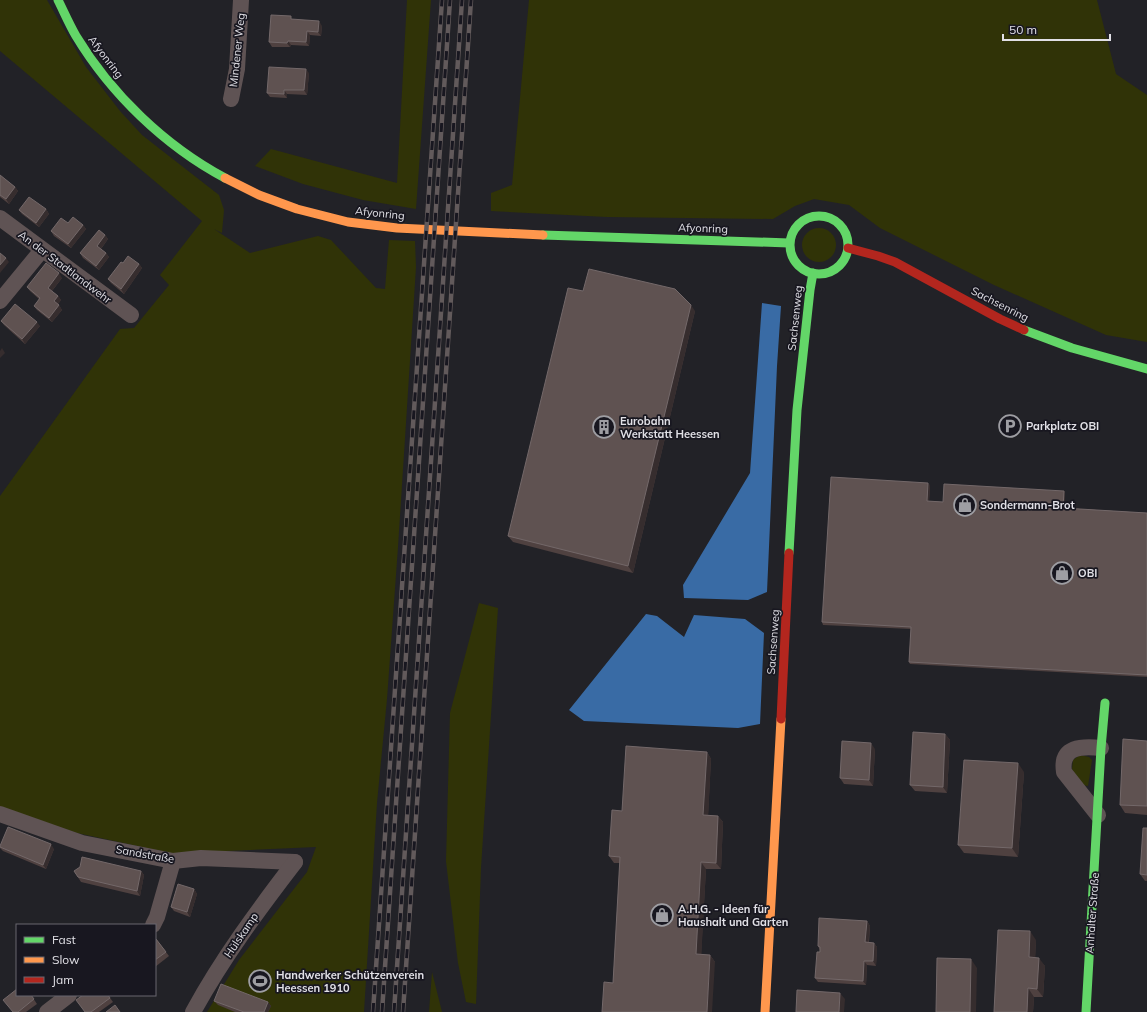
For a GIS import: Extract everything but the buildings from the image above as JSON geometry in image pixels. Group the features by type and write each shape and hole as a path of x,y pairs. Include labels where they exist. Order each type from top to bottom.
{"street":[{"name":"Afyonring","path":"58,0 78,40 103,76 136,112 169,142 210,170 234,184 298,209 336,220 384,227 514,234 789,243"},
{"name":"Mindener Weg","path":"231,99 237,69 241,0"},
{"path":"821,215 829,217 842,226 846,232 848,248 844,259 836,268 829,272 813,274 800,268 796,263 792,257 789,243 794,228 800,222 806,218 821,215"},
{"name":"An der Stadtlandwehr","path":"0,218 131,315"},
{"name":"Sachsenring","path":"848,248 894,261 1000,319 1044,338 1114,361 1147,369"},
{"path":"0,302 42,250"},
{"name":"Sachsenweg","path":"765,1012 797,410 813,274"},
{"name":"Anhalter Straße","path":"1086,1012 1101,748 1105,704"},
{"path":"1098,815 1064,772 1063,764 1065,757 1071,751 1079,747 1101,748"},
{"name":"Sandstraße","path":"0,814 82,843 173,861 201,858 296,862"},
{"path":"154,924 158,917 173,861"},
{"name":"Hülskamp","path":"193,1012 225,960 260,908 296,862"},
{"path":"47,1012 68,996"}],"green space":[{"path":"0,0 47,0 86,67 120,111 142,135 219,195 224,210 222,233 214,229 250,253 318,236 331,240 376,288 385,289 389,240 415,241 416,267 398,547 387,699 377,803 364,1012 207,1012 239,960 307,872 316,847 202,852 184,856 77,833 0,807 0,496 120,329 134,328 169,285 160,275 202,221 0,51"},
{"path":"407,0 431,0 416,209 363,200 303,184 255,166 271,149 397,183"},
{"path":"529,0 1097,0 1116,74 1147,95 1147,342 1106,335 994,285 880,228 849,205 814,199 795,206 773,219 607,217 491,211 491,193 512,185"},
{"path":"816,228 822,228 826,229 833,235 836,245 835,252 829,259 822,262 816,262 812,261 805,255 802,248 802,242 803,238 809,231"},
{"path":"479,603 498,608 481,868 476,1004 466,1002 458,963 446,861 450,713"},
{"path":"1080,755 1089,757 1092,760 1088,786 1082,785 1072,769 1073,760"},
{"path":"432,972 442,1012 429,1012"}],"water":[{"path":"762,303 781,306 767,592 748,600 684,598 683,585 750,473"},
{"path":"646,614 657,616 684,637 694,615 745,619 764,633 760,724 738,728 584,721 569,710"}],"railway":[{"path":"373,1012 442,0"},
{"path":"382,1012 450,0"},
{"path":"394,1012 462,0"},
{"path":"403,1012 471,0"}],"traffic: fast":[{"path":"58,0 73,32 90,57 123,98 141,117 181,150 225,178"},
{"path":"813,216 825,216 840,224 848,239 848,245 848,251 840,266 825,274 813,274 798,266 790,251 790,239 798,224 813,216"},
{"path":"543,235 789,243"},
{"path":"789,553 797,410 813,273"},
{"path":"1024,330 1072,348 1147,369"},
{"path":"1086,1012 1101,748 1105,703"}],"traffic: slow":[{"path":"225,178 259,195 297,209 348,222 397,228 543,235"},
{"path":"765,1012 781,719"}],"traffic: jam":[{"path":"848,248 895,262 1000,319 1024,330"},
{"path":"781,719 789,553"}],"place":[{"name":"Parkplatz OBI","path":"1010,426"},
{"name":"Eurobahn Werkstatt Heessen","path":"604,427"},
{"name":"Sondermann-Brot","path":"965,505"},
{"name":"OBI","path":"1062,573"},
{"name":"A.H.G. - Ideen für Haushalt und Garten","path":"662,915"},
{"name":"Handwerker Schützenverein Heessen 1910","path":"260,981"}]}
